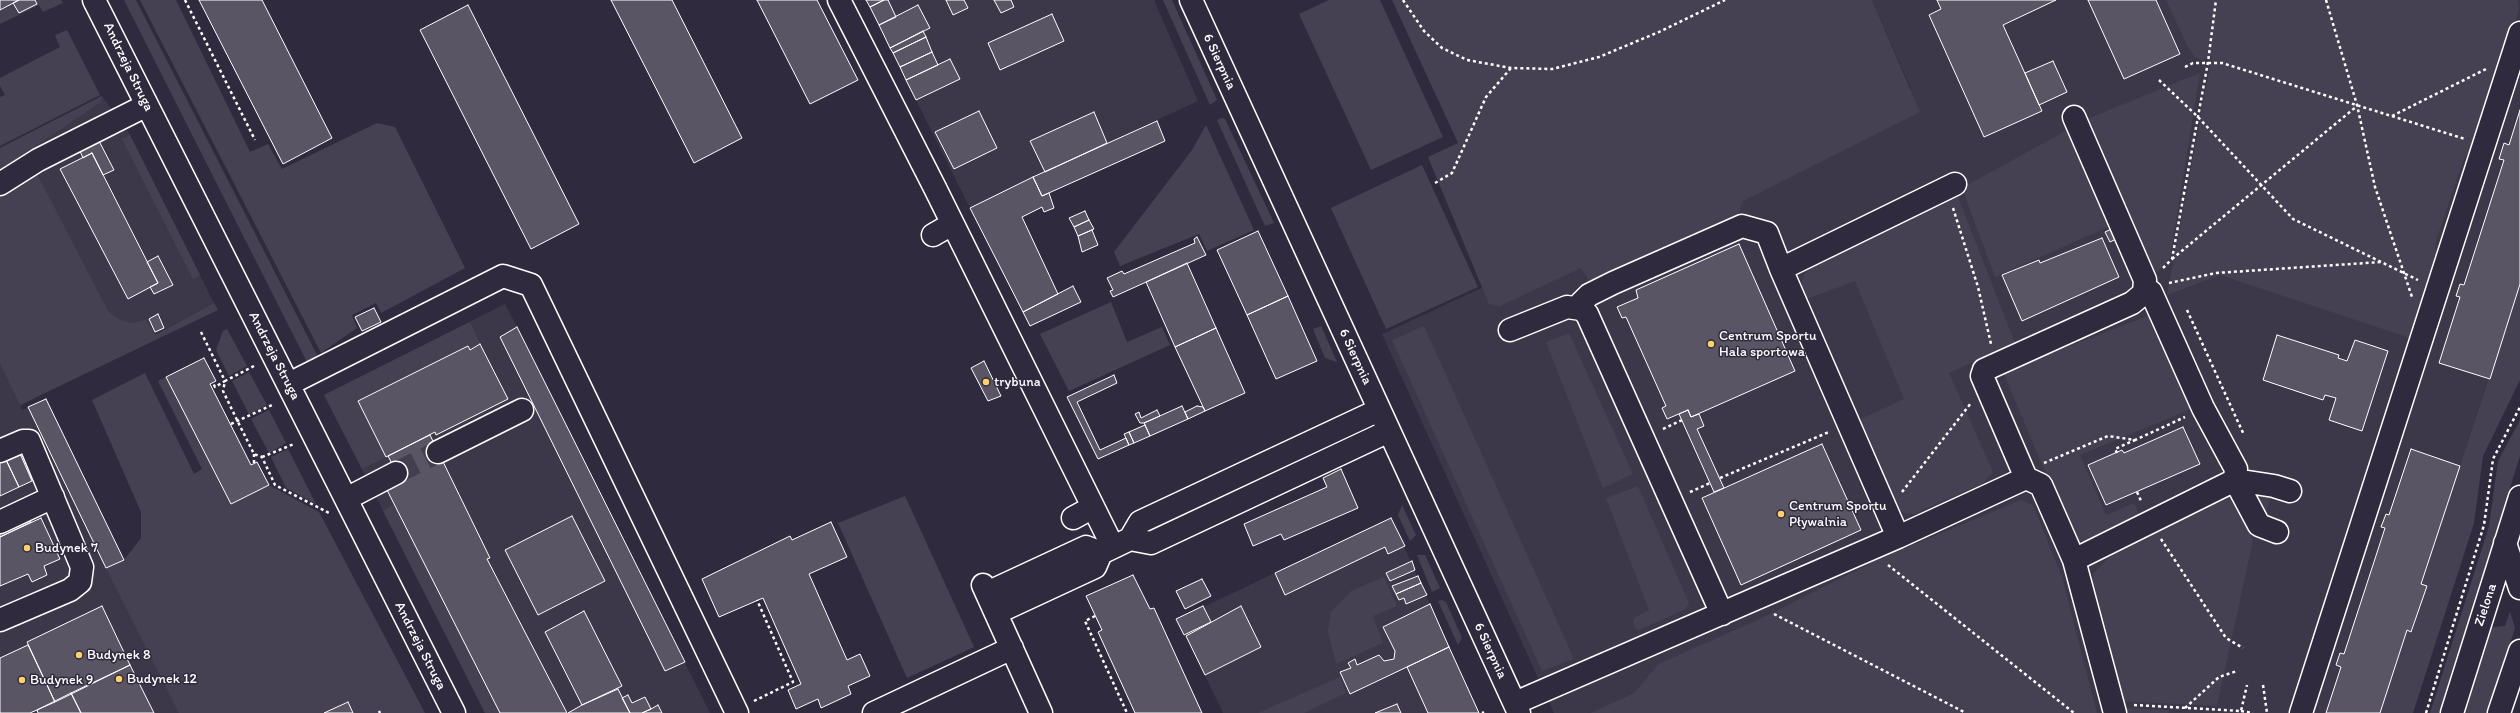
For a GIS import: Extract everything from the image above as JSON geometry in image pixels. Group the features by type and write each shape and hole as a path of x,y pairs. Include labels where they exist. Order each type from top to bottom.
{"street":[{"name":"Andrzeja Struga","path":"94,0 454,713"},
{"path":"839,0 1093,507 1115,546"},
{"name":"6 Sierpnia","path":"1190,0 1517,708"},
{"path":"2301,713 2485,146 2520,33"},
{"path":"0,184 38,160 146,105"},
{"path":"2074,117 2145,280 2144,293 2132,303 1996,365 1982,373 1986,386 2026,478 2041,485 2074,560 2114,709"},
{"path":"1781,269 1951,186"},
{"path":"933,235 952,224"},
{"path":"1576,308 1589,295 1613,282 1742,226 1767,233 1781,269 1850,423 1898,537"},
{"path":"288,384 503,276 532,285 744,708"},
{"path":"2145,288 2152,292 2203,408 2236,469 2235,480 2260,525 2277,532"},
{"path":"1510,330 1562,308 1576,308 1585,311 1591,318 1722,614"},
{"path":"438,452 522,410"},
{"path":"996,614 1095,567 1140,522 1379,410"},
{"path":"1041,713 985,589 1086,547 1151,543 1389,431"},
{"path":"0,451 23,441 29,442 82,567 80,582 70,590 0,620"},
{"path":"346,499 396,473"},
{"path":"1517,708 1722,614 1898,537 2026,478"},
{"path":"2074,560 2235,480 2274,486 2290,491"},
{"path":"0,522 53,497"},
{"name":"Zielona","path":"2452,713 2520,497"},
{"path":"1073,518 1093,507"},
{"path":"2505,543 2520,588"},
{"path":"874,713 1012,648"},
{"path":"2499,713 2520,651"}],"path":[{"path":"185,0 256,140"},
{"path":"1403,0 1424,31 1442,48 1468,60 1511,68 1552,69 1599,57 1659,32 1725,0"},
{"path":"2172,259 2208,62 2216,0"},
{"path":"2326,0 2357,105 2375,187 2413,302"},
{"path":"2392,116 2514,55"},
{"path":"2185,67 2193,64 2208,62 2222,63 2485,146"},
{"path":"1435,183 1452,173 1486,97 1511,68"},
{"path":"2159,80 2197,116 2294,219 2438,290"},
{"path":"2145,288 2172,259 2263,185 2357,105"},
{"path":"1951,186 1978,287 1996,365"},
{"path":"2145,288 2216,273 2382,262"},
{"path":"2187,310 2245,438"},
{"path":"202,332 225,381 223,392 254,454 254,463"},
{"path":"213,383 215,387 254,366"},
{"path":"1888,515 1894,502 1986,386"},
{"path":"2117,453 2115,449 2227,398"},
{"path":"231,424 274,404"},
{"path":"2426,713 2484,525 2494,459 2520,407"},
{"path":"1655,433 1682,420"},
{"path":"1720,478 1850,423"},
{"path":"2026,478 2037,466 2108,436 2135,440"},
{"path":"254,454 262,457 294,444"},
{"path":"262,457 275,485 329,514"},
{"path":"2138,492 2151,522 2226,638 2243,648"},
{"path":"1886,562 2074,713"},
{"path":"744,708 793,682 757,600"},
{"path":"1773,613 1966,713"},
{"path":"1095,616 1085,620 1127,713"},
{"path":"2185,709 2219,677 2237,671"},
{"path":"2241,711 2247,685"},
{"path":"2263,685 2267,713"},
{"path":"2114,709 2174,708 2241,711 2253,713"},
{"path":"2171,713 2174,708"}],"shaded area":[{"path":"35,0 61,0 63,3 43,12 39,5 0,24 0,10 13,3 19,13 37,4"},
{"path":"124,0 136,0 318,357 307,362"},
{"path":"140,0 176,0 250,152 268,144 282,169 377,123 395,127 465,268 381,313 376,303 352,315 357,328 321,353"},
{"path":"866,0 1154,0 1198,101 1007,189 1007,191 970,208"},
{"path":"1163,0 1172,0 1217,100 1210,105"},
{"path":"1329,0 1380,0 1443,137 1371,170 1299,14"},
{"path":"1392,0 1872,0 1920,112 1743,201 1736,220 1591,284 1581,268 1500,306 1489,304 1428,157 1458,143"},
{"path":"1872,0 2520,0 2520,284 2421,584 2427,586 2411,632 2407,630 2380,713 1795,713 1658,664 1634,693 1590,713 1554,713 1382,334 1911,89"},
{"path":"2166,0 2518,0 2519,9 2474,147 2464,158 2435,244 2437,261 2413,339 2220,275 2167,295 2212,56 2201,60 2195,57 2187,45"},
{"path":"67,30 100,95 0,146 0,97 5,95 0,86 0,78 60,47 55,35"},
{"path":"2200,73 2170,258 2151,279 2124,220 1995,277 1962,188 2087,119"},
{"path":"102,96 130,135 214,303 20,406 22,410 28,407 180,713 0,713 0,148"},
{"path":"102,96 101,102 0,170 0,148"},
{"path":"1221,118 1225,119 1274,223 1265,226 1217,120"},
{"path":"1206,125 1254,230 1207,251 1199,234 1120,266 1114,252 1192,150"},
{"path":"130,135 200,275 193,279 122,139"},
{"path":"1422,165 1478,287 1386,329 1331,208"},
{"path":"36,172 108,311 120,320 131,323 146,320 155,335 214,303 218,310 20,405 0,363 0,196"},
{"path":"1956,192 2015,343 1949,373 1993,472 1982,484 1914,514 1906,514 1901,511 1894,502 1859,420 1904,399 1855,281 1804,300 1801,290 1803,277 1812,263"},
{"path":"2520,284 2520,380 2483,456 2474,523 2413,713 2380,713 2407,630 2412,631 2426,586 2421,584"},
{"path":"1111,302 1127,342 1162,327 1170,345 1069,391 1040,334"},
{"path":"505,304 710,713 486,713 324,395"},
{"path":"2155,313 2196,407 2080,455 2106,515 2134,503 2141,519 2097,543 2074,540 2003,372"},
{"path":"470,322 480,344 470,350 468,346 358,401 386,457 362,469 324,395"},
{"path":"1321,326 1337,362 1325,358 1313,329"},
{"path":"1424,326 1574,659 1542,671 1392,340"},
{"path":"227,329 247,366 229,376 216,350 223,331"},
{"path":"1569,333 1633,474 1603,488 1546,342"},
{"path":"249,372 267,405 249,414 232,381"},
{"path":"145,373 194,474 202,469 158,381 166,377 231,504 269,485 319,512 425,713 353,713 347,702 324,713 179,713 106,568 124,560 141,538 141,512 92,400"},
{"path":"269,410 286,443 269,453 251,419"},
{"path":"2520,420 2520,456 2439,713 2430,713 2489,526 2498,461"},
{"path":"288,449 316,504 286,488 271,457"},
{"path":"1638,486 1689,603 1686,609 1639,630 1635,628 1633,622 1634,618 1649,610 1606,498"},
{"path":"2247,488 2272,494 2264,518"},
{"path":"905,496 974,647 907,678 838,523"},
{"path":"2229,497 2253,540 2217,706 2122,701 2091,584 2094,573 2110,556"},
{"path":"2021,500 2033,505 2062,577 2097,713 1590,713 1634,693 1658,664 1760,619 1881,558"},
{"path":"394,504 500,713 485,713 383,511"},
{"path":"1402,505 1416,535 1410,541 1398,515"},
{"path":"1391,518 1479,713 1223,713 1178,619"},
{"path":"1417,555 1425,555 1440,588 1432,592"},
{"path":"1384,577 1397,606 1373,616 1383,643 1336,664 1328,631 1331,612 1351,591"},
{"path":"1442,600 1446,602 1462,638 1458,645 1438,601"},
{"path":"2510,612 2515,628 2488,713 2464,713 2489,630 2493,627 2505,626"},
{"path":"1340,677 1346,693 1304,713 1258,713"},
{"path":"2124,708 2169,710 2168,713 2125,713"}],"building":[{"path":"0,0 19,0 0,10"},
{"path":"19,0 35,0 37,4 19,13 13,3"},
{"path":"199,0 262,0 332,138 283,164"},
{"path":"611,0 672,0 742,138 694,163"},
{"path":"757,0 817,0 858,80 810,104"},
{"path":"866,0 884,0 870,7"},
{"path":"884,0 888,0 896,17 879,25 870,7"},
{"path":"946,0 964,0 968,8 953,15"},
{"path":"994,0 1011,0 1014,7 1001,13"},
{"path":"1937,0 2056,0 2003,25 2042,111 1984,137 1929,15 1941,9"},
{"path":"2088,0 2156,0 2180,54 2124,79"},
{"path":"468,5 579,224 531,249 420,30"},
{"path":"918,5 930,28 890,48 879,25"},
{"path":"1052,14 1064,41 1000,70 988,43"},
{"path":"923,31 926,37 893,53 890,48"},
{"path":"926,37 932,52 900,67 893,53"},
{"path":"932,52 938,65 906,80 900,67"},
{"path":"950,59 960,79 916,100 906,80"},
{"path":"2053,61 2067,92 2039,105 2025,73"},
{"path":"2520,110 2520,284 2490,379 2439,363 2460,297 2456,296 2460,284 2464,285 2504,160 2499,159 2504,143 2509,145"},
{"path":"979,111 997,148 954,169 935,132"},
{"path":"1094,112 1107,143 1045,172 1030,141"},
{"path":"1157,121 1165,141 1042,196 1033,177"},
{"path":"99,141 114,170 103,175 92,153 83,158 80,151"},
{"path":"92,153 158,283 128,299 60,169"},
{"path":"1033,177 1042,196 1049,193 1054,208 1044,212 1042,207 1022,217 1058,294 1023,312 970,208"},
{"path":"1085,211 1089,220 1074,227 1069,218"},
{"path":"1089,220 1094,229 1078,236 1074,227"},
{"path":"2116,227 2120,237 2110,242 2105,232"},
{"path":"1092,230 1098,245 1082,252 1078,236"},
{"path":"1258,231 1288,296 1247,315 1217,250"},
{"path":"1197,237 1206,255 1113,297 1110,291 1113,290 1107,278 1122,271 1124,274 1195,243 1194,239"},
{"path":"2102,238 2119,277 2022,321 2002,275 2039,260 2040,263"},
{"name":"Centrum Sportu Hala sportowa","path":"1739,244 1795,371 1691,417 1688,410 1667,419 1662,408 1666,406 1626,317 1622,318 1617,307 1638,298 1636,290"},
{"path":"158,256 173,285 154,294 150,287 158,283 147,262"},
{"path":"1187,263 1216,328 1175,347 1146,282"},
{"path":"1073,286 1081,302 1030,326 1023,312"},
{"path":"1288,296 1317,361 1276,379 1247,315"},
{"path":"374,308 381,322 362,331 355,317"},
{"path":"158,314 164,328 155,332 149,319"},
{"path":"517,327 685,662 665,671 500,337"},
{"path":"1216,328 1245,393 1205,411 1175,347"},
{"path":"2277,335 2339,355 2338,358 2347,361 2355,340 2388,351 2362,431 2329,420 2336,398 2325,395 2323,400 2263,380"},
{"path":"480,344 508,399 436,435 435,432 386,457 358,401 468,346 470,350"},
{"path":"204,358 216,381 210,384 251,465 257,462 269,485 231,504 166,377"},
{"name":"trybuna","path":"984,361 1001,396 988,401 971,368"},
{"path":"1114,375 1117,383 1077,402 1100,450 1126,438 1129,445 1098,459 1067,397"},
{"path":"46,399 124,560 106,568 28,407"},
{"path":"1182,406 1188,419 1150,436 1144,423"},
{"path":"1197,406 1203,407 1205,411 1188,419 1185,412"},
{"path":"1157,410 1160,416 1144,423 1140,423 1135,414 1139,412 1141,418"},
{"path":"1688,410 1691,417 1699,414 1704,426 1697,429 1724,488 1714,492 1679,414"},
{"path":"1145,425 1150,436 1134,443 1129,432"},
{"path":"2183,427 2200,464 2106,505 2088,465 2122,450 2124,453"},
{"path":"1129,432 1134,443 1129,445 1124,434"},
{"path":"430,435 490,558 487,559 567,713 500,713 386,488 401,481 388,456"},
{"name":"Centrum Sportu Pływalnia","path":"1822,444 1861,530 1741,585 1702,498"},
{"path":"18,449 32,481 19,487 4,456"},
{"path":"2411,449 2460,466 2421,584 2427,586 2411,632 2407,630 2380,713 2326,713 2341,667 2336,665 2340,653 2344,654 2385,528 2381,527 2386,514 2389,515"},
{"path":"4,455 19,487 0,496 0,456"},
{"path":"1341,469 1358,508 1284,540 1281,534 1253,546 1244,524 1327,487 1323,478"},
{"path":"27,513 31,522 0,537 0,525"},
{"path":"572,516 605,581 538,615 505,550"},
{"name":"Budynek 7","path":"41,518 60,559 44,566 47,575 32,582 28,574 0,586 0,537"},
{"path":"1391,518 1405,546 1388,554 1385,547 1285,595 1275,573"},
{"path":"831,522 847,557 809,574 847,660 860,654 870,676 848,686 851,694 821,708 818,699 796,709 788,690 801,684 763,598 719,617 702,579 790,536 792,540"},
{"path":"1412,561 1415,570 1390,581 1386,573"},
{"path":"1133,575 1150,609 1154,608 1202,713 1135,713 1098,632 1102,630 1086,596"},
{"path":"1418,576 1421,583 1396,594 1392,586"},
{"path":"1202,579 1211,596 1185,609 1176,591"},
{"path":"1421,583 1427,595 1406,604 1404,598 1399,600 1396,594"},
{"path":"1430,604 1449,647 1350,694 1340,672 1351,668 1348,663 1355,659 1357,665 1379,655 1384,661 1394,659 1395,651 1383,627"},
{"name":"Budynek 8","path":"102,606 130,665 55,702 27,642"},
{"path":"1203,606 1211,622 1184,635 1176,619"},
{"path":"1241,606 1261,647 1205,675 1186,636"},
{"path":"584,611 622,686 582,705 545,632"},
{"name":"Budynek 9","path":"28,645 55,702 30,713 0,713 0,658"},
{"path":"1449,647 1479,713 1428,713 1407,667"},
{"name":"Budynek 12","path":"130,665 154,713 81,713 71,693"},
{"path":"618,689 630,713 568,713 582,705"},
{"path":"71,693 81,713 38,713 37,710"},
{"path":"628,695 632,703 645,697 651,709 642,713 630,713 622,698"},
{"path":"348,702 353,713 324,713"},
{"path":"1397,704 1401,713 1375,713"},
{"path":"658,705 662,713 642,713 651,709"}],"tunnel":[{"path":"396,473 438,452"}],"place":[{"name":"Centrum Sportu Hala sportowa","path":"1711,344"},
{"name":"trybuna","path":"986,382"},
{"name":"Centrum Sportu Pływalnia","path":"1781,514"},
{"name":"Budynek 7","path":"27,548"},
{"name":"Budynek 8","path":"79,655"},
{"name":"Budynek 12","path":"119,679"},
{"name":"Budynek 9","path":"22,680"}]}
